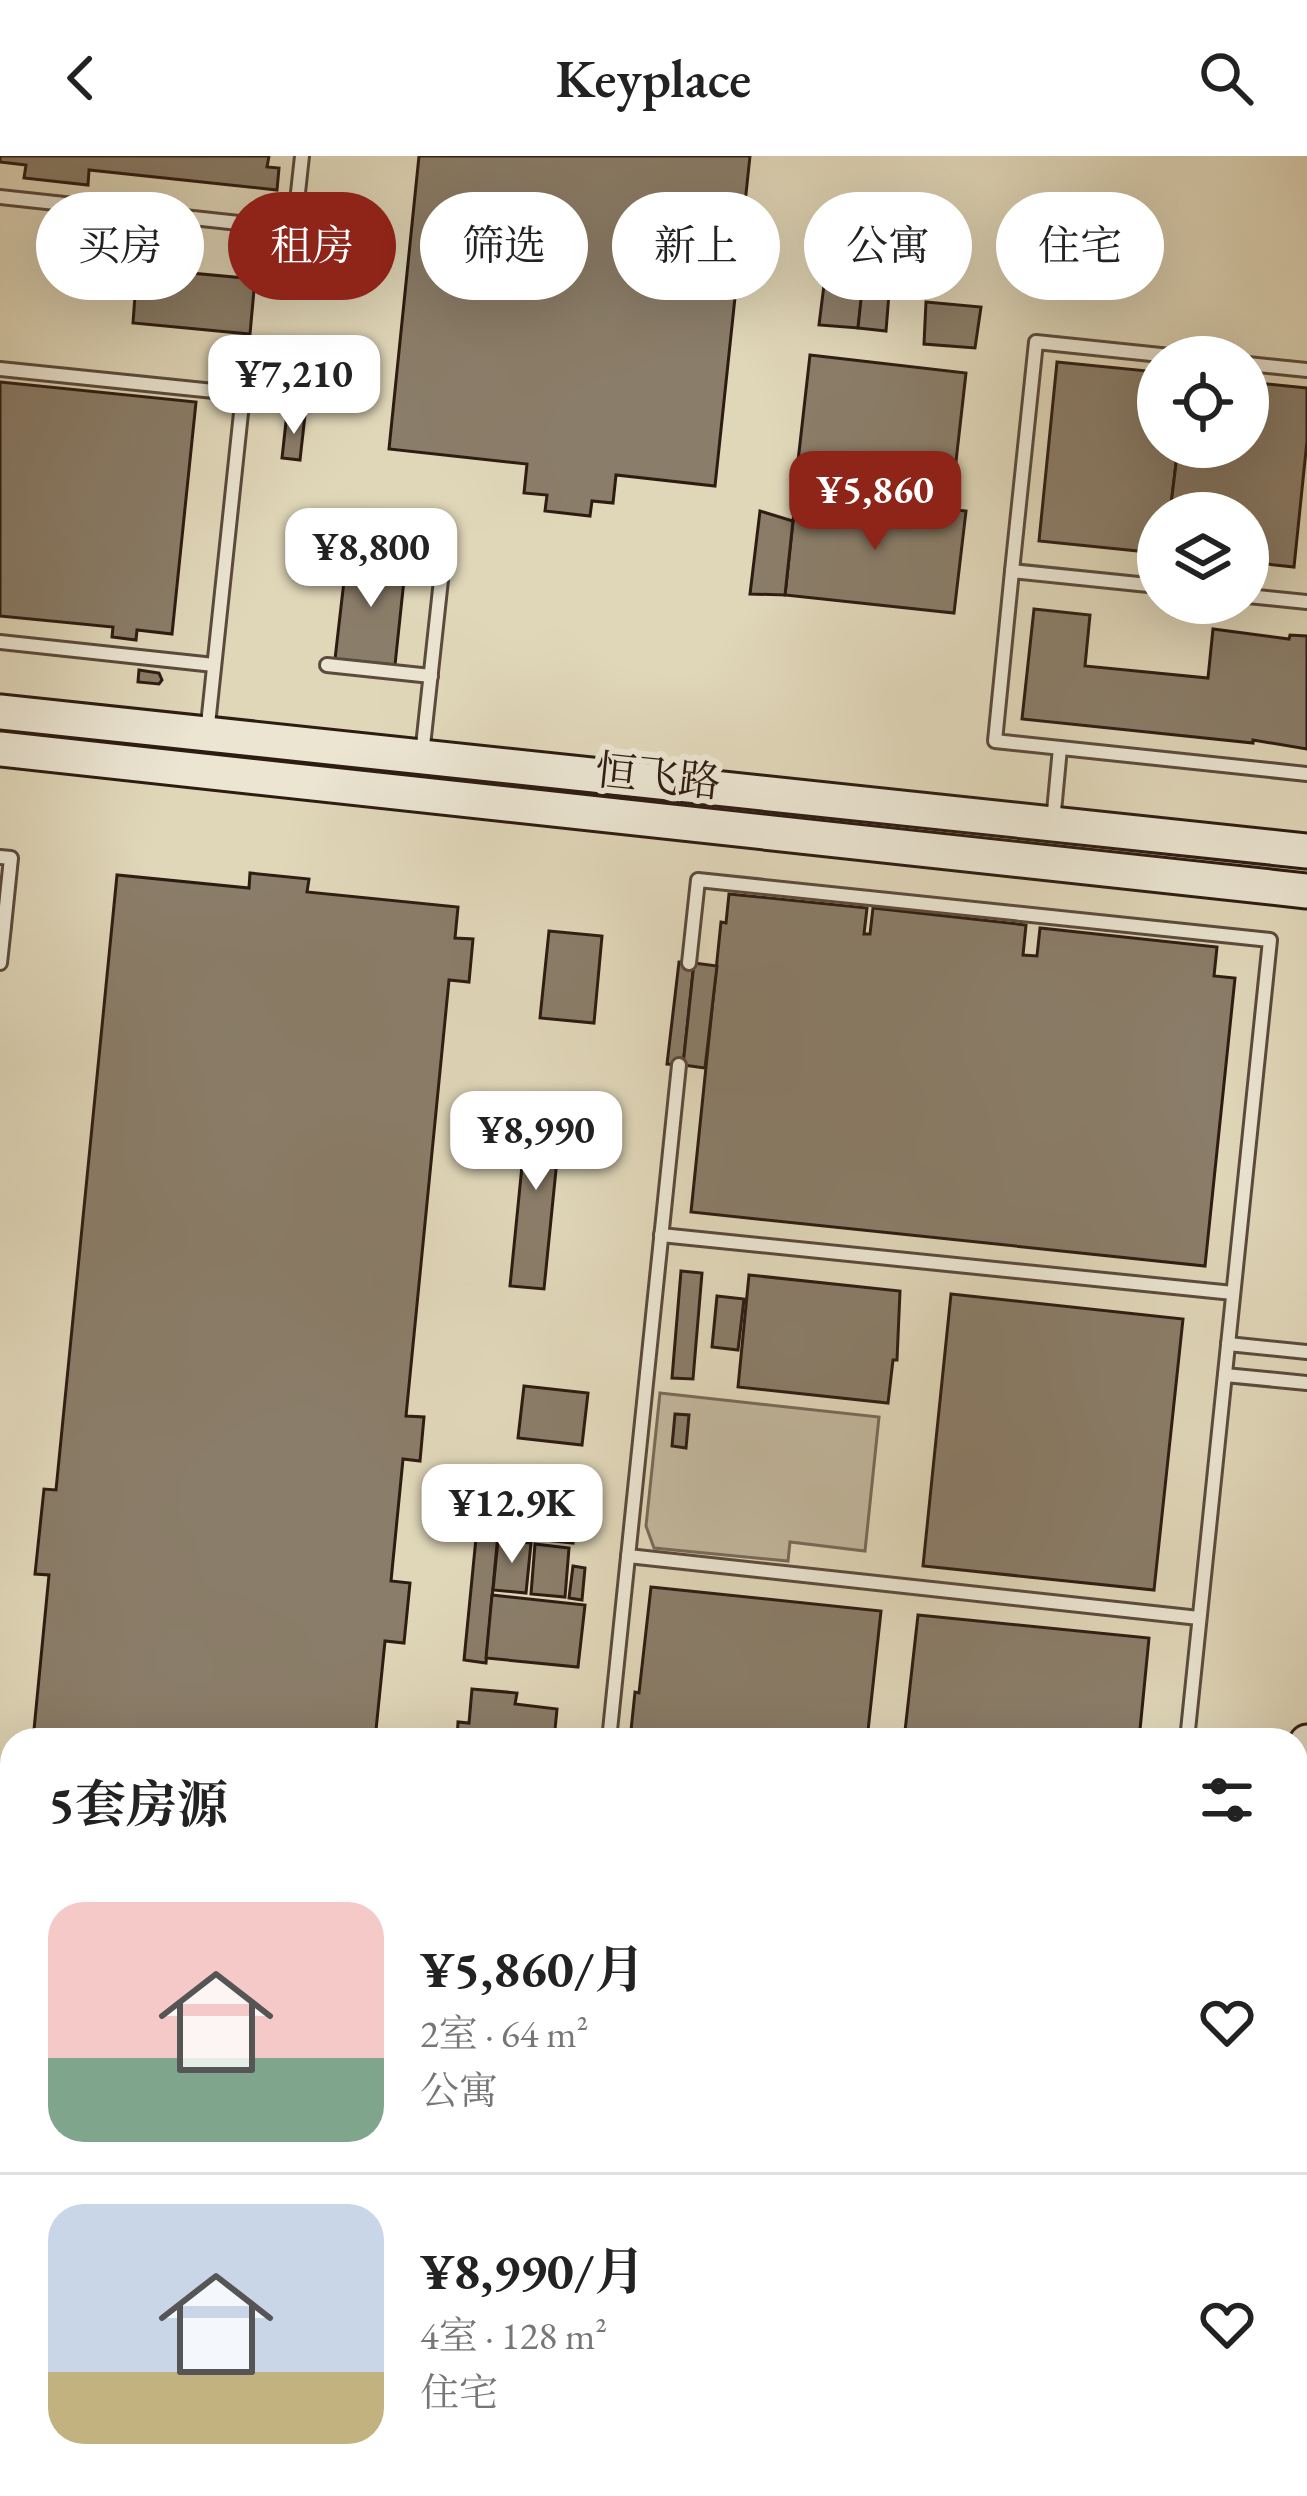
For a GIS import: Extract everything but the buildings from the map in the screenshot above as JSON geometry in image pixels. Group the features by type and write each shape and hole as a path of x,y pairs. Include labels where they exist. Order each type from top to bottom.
{"main road":[{"name":"恒飞路","path":"0,712 1307,851"},
{"name":"恒飞路","path":"0,749 1307,891"}],"lane":[{"path":"0,196 294,229 302,156"},
{"path":"1137,353 1036,342 995,741 1307,774"},
{"path":"1269,366 1307,370"},
{"path":"0,369 243,394 207,735"},
{"path":"374,535 445,543 422,757"},
{"path":"1012,572 1137,584"},
{"path":"1269,598 1307,602"},
{"path":"0,642 214,664"},
{"path":"327,665 431,676"},
{"path":"1052,824 1060,748"},
{"path":"0,857 10,858 0,963"},
{"path":"689,963 698,880 1270,940 1187,1728"},
{"path":"610,1728 679,1065"},
{"path":"661,1235 1233,1293"},
{"path":"1228,1344 1307,1352"},
{"path":"1225,1375 1307,1384"},
{"path":"628,1556 1199,1618"}],"shaded area":[{"path":"660,1393 879,1417 865,1551 790,1542 788,1561 654,1548 646,1526"}]}
